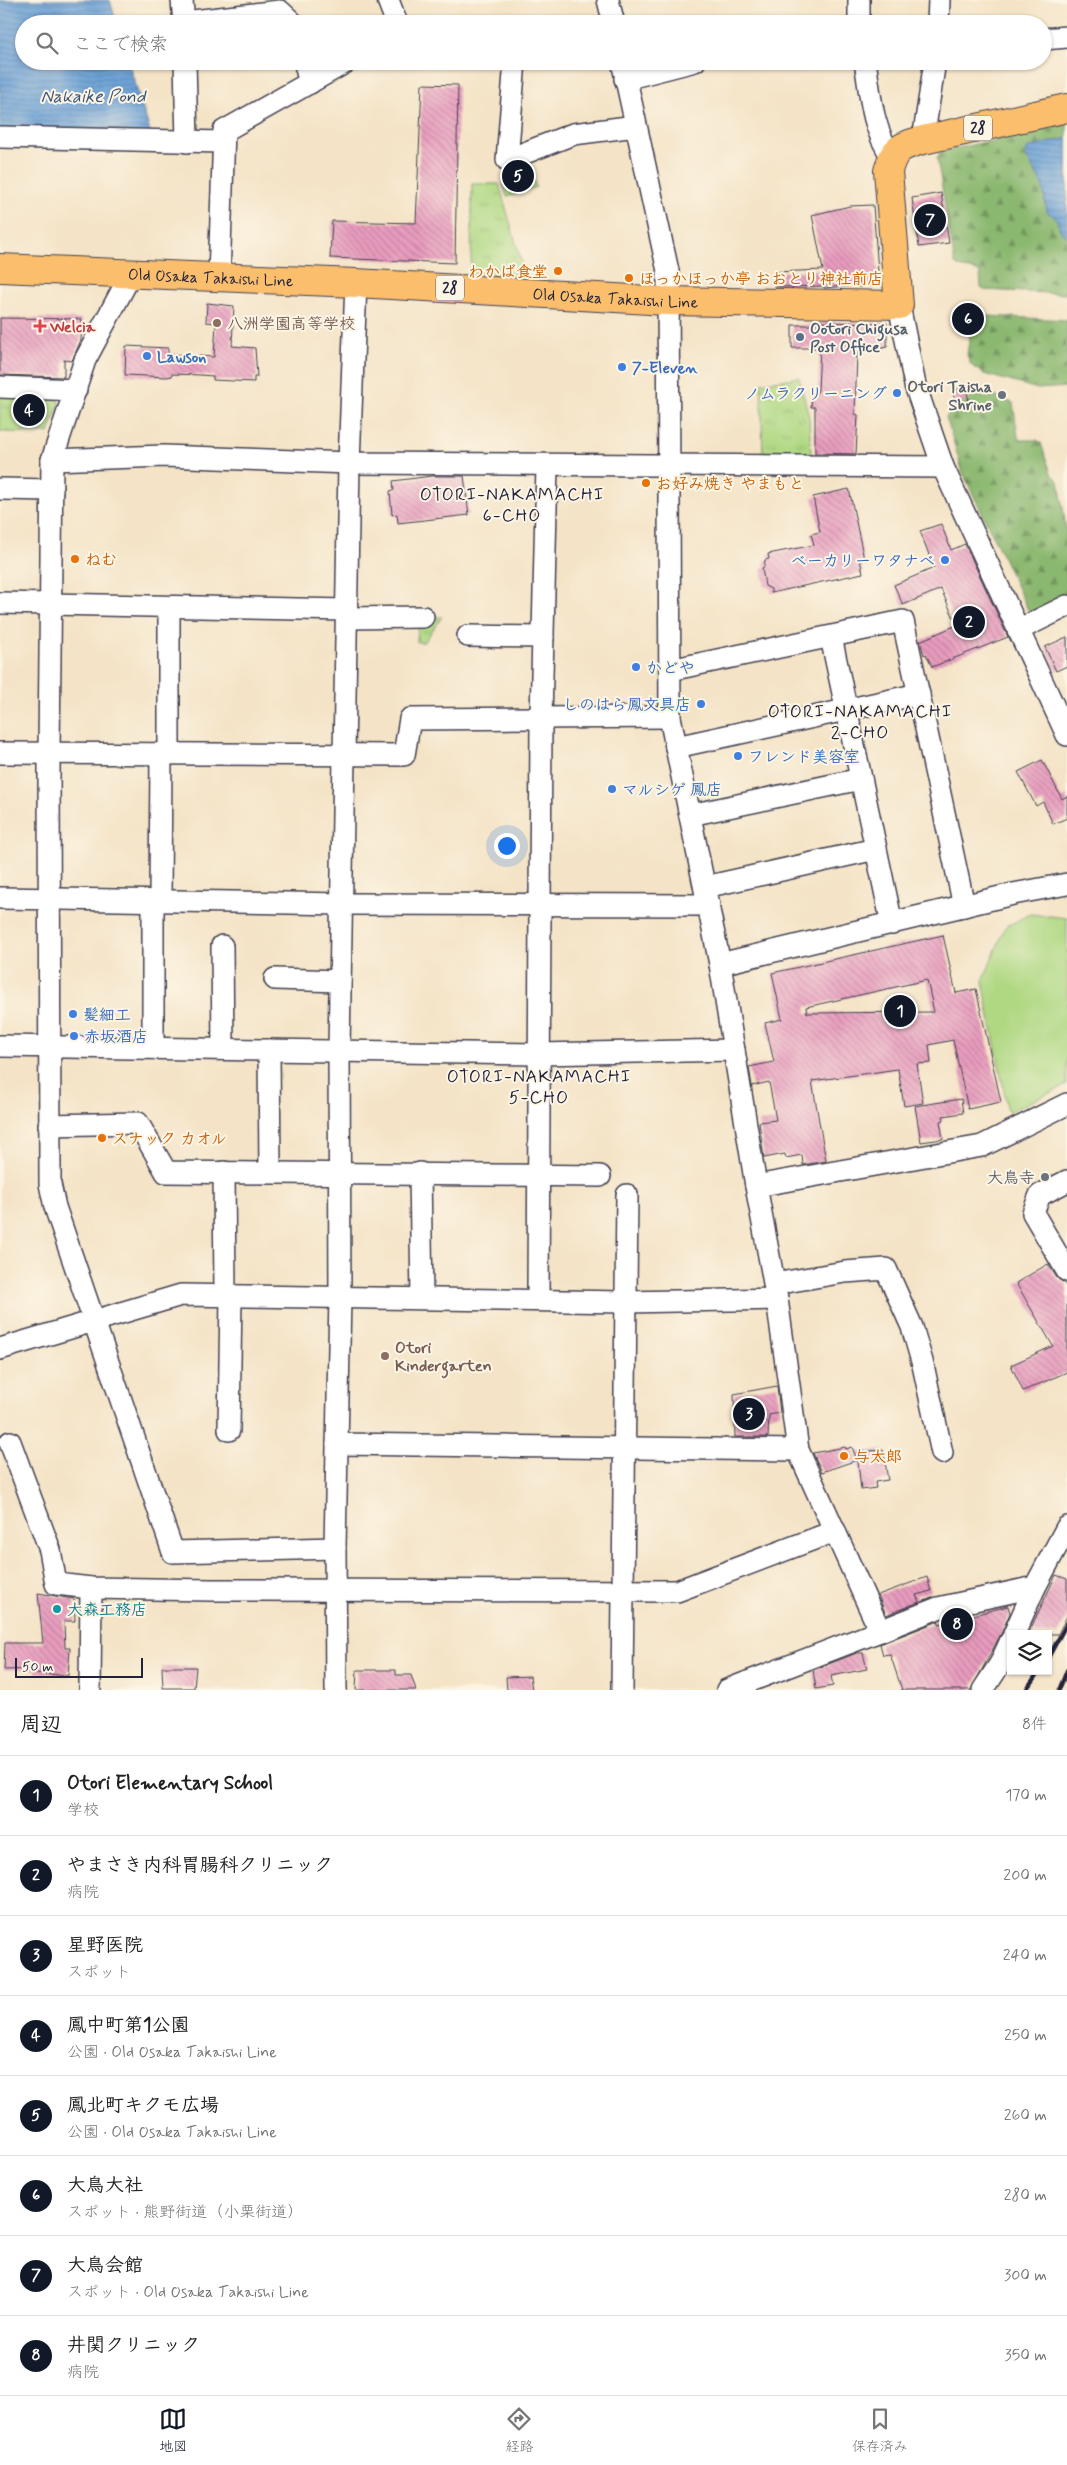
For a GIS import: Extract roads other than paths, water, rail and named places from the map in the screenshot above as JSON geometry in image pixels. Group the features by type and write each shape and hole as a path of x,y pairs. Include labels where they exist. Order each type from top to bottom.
{"main road":[{"name":"28","path":"892,156 904,145 1067,108"},
{"path":"892,156 888,171 899,305"},
{"name":"Old Osaka Takaishi Line","path":"0,268 356,283 667,301 899,305"}],"street":[{"path":"182,0 183,15"},
{"path":"388,0 394,15"},
{"path":"608,0 612,15"},
{"path":"859,0 859,15"},
{"path":"938,15 939,0"},
{"path":"248,15 280,11 284,15"},
{"path":"1052,39 1067,38"},
{"path":"185,70 188,142"},
{"path":"306,70 310,83"},
{"path":"219,277 222,142 224,131 332,70"},
{"path":"514,70 507,160 573,134 636,126"},
{"path":"624,70 668,271 670,717 720,964 756,1186 776,1291 798,1450 835,1531 872,1635"},
{"path":"866,70 872,108 885,146 892,156"},
{"path":"923,140 934,70"},
{"path":"0,137 222,142"},
{"path":"131,274 85,360 52,460 50,1184 55,1207 173,1552 336,1548"},
{"path":"336,1690 337,1444 340,1297 339,1050 348,463 356,283"},
{"path":"899,305 915,385 943,466 1067,735"},
{"path":"0,387 76,390"},
{"path":"52,460 164,456 348,463 943,466"},
{"path":"538,1299 537,1174 541,719 547,465"},
{"path":"0,489 52,490"},
{"path":"0,603 169,607 422,618"},
{"path":"1018,630 1067,606"},
{"path":"152,1048 165,754 169,607"},
{"path":"670,670 903,621 964,906"},
{"path":"468,636 543,637"},
{"path":"831,637 892,924"},
{"path":"676,747 919,694"},
{"path":"0,753 404,755 410,719 670,717"},
{"path":"690,815 861,779"},
{"path":"0,898 342,904 540,904 707,896 876,849"},
{"path":"720,964 964,906 1067,884"},
{"path":"222,946 222,1049"},
{"path":"274,979 340,980"},
{"path":"0,1046 539,1054 734,1050"},
{"path":"269,1050 270,1172"},
{"path":"756,1186 982,1146 1067,1104"},
{"path":"49,1125 138,1123 166,1172 600,1176"},
{"path":"224,1172 228,1295 229,1430"},
{"path":"420,1173 422,1298"},
{"path":"1067,1181 1040,1195 1033,1213 1067,1271"},
{"path":"622,1690 623,1447 628,1195"},
{"path":"0,1349 182,1295 538,1299 625,1302 776,1291 845,1272 886,1268 912,1327 923,1366 942,1453"},
{"path":"10,1442 50,1550 56,1584 91,1588 677,1591 835,1531"},
{"path":"337,1444 798,1450"},
{"path":"1016,1630 1034,1587 1067,1527"},
{"path":"727,1690 938,1608 1034,1587"},
{"path":"90,1690 91,1588"},
{"path":"983,1690 1000,1664 1007,1649"}],"water":[{"name":"Nakaike Pond","path":"0,0 110,0 114,15 15,15 15,70 131,70 151,134 0,128"},
{"path":"1067,138 1067,237 1061,232 1056,218 1047,212 1042,184 1025,154 1028,148"}],"railway":[{"path":"1052,1651 1067,1623"},
{"path":"1059,1690 1067,1670"},
{"path":"1026,1690 1036,1675"}],"place":[{"name":"鳳北町キクモ広場","path":"518,176"},
{"name":"大鳥会館","path":"930,220"},
{"name":"わかば食堂","path":"558,271"},
{"name":"ほっかほっか亭 おおとり神社前店","path":"629,278"},
{"name":"大鳥大社","path":"968,319"},
{"name":"八洲学園高等学校","path":"217,323"},
{"name":"Welcia","path":"40,326"},
{"name":"Ootori Chigusa Post Office","path":"800,337"},
{"name":"Lawson","path":"147,356"},
{"name":"7-Eleven","path":"622,367"},
{"name":"ノムラクリーニング","path":"897,393"},
{"name":"Otori Taisha Shrine","path":"1002,395"},
{"name":"鳳中町第1公園","path":"29,410"},
{"name":"お好み焼き やまもと","path":"646,483"},
{"name":"ねむ","path":"75,559"},
{"name":"ベーカリーワタナベ","path":"945,560"},
{"name":"やまさき内科胃腸科クリニック","path":"969,622"},
{"name":"かどや","path":"636,667"},
{"name":"しのはら鳳文具店","path":"701,704"},
{"name":"フレンド美容室","path":"738,756"},
{"name":"マルシゲ 鳳店","path":"612,789"},
{"name":"Otori Elementary School","path":"900,1011"},
{"name":"髪細工","path":"73,1014"},
{"name":"赤坂酒店","path":"74,1036"},
{"name":"スナック カオル","path":"102,1138"},
{"name":"大鳥寺","path":"1045,1177"},
{"name":"Otori Kindergarten","path":"385,1356"},
{"name":"星野医院","path":"749,1414"},
{"name":"与太郎","path":"844,1456"},
{"name":"大森工務店","path":"57,1609"},
{"name":"井関クリニック","path":"957,1624"}],"district":[{"name":"OTORI-NAKAMACHI 6-CHO","path":"512,504"},
{"name":"OTORI-NAKAMACHI 2-CHO","path":"860,721"},
{"name":"OTORI-NAKAMACHI 5-CHO","path":"539,1086"}]}
